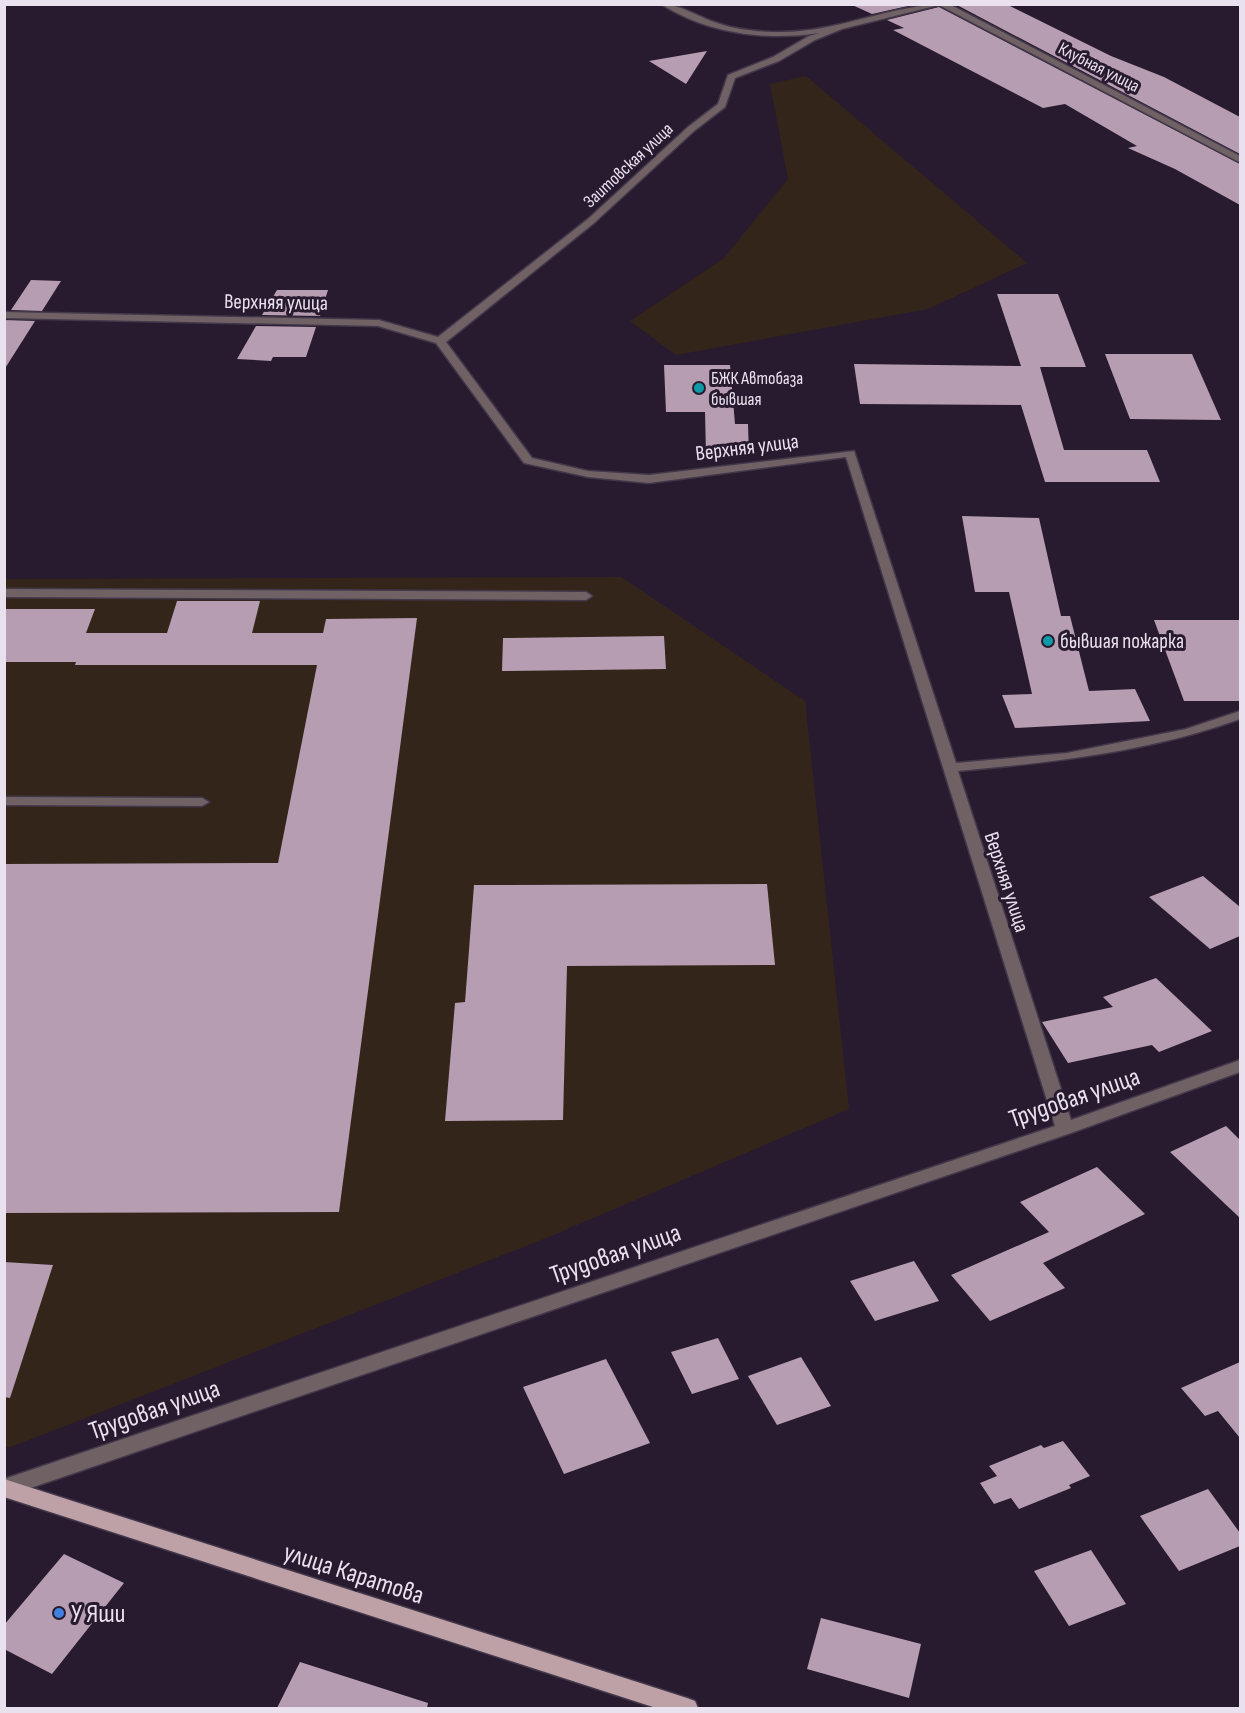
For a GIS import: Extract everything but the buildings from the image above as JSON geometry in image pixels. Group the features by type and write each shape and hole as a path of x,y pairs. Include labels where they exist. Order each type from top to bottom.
{"main road":[{"name":"улица Каратова","path":"5,1488 687,1708"}],"street":[{"name":"Заитовская улица","path":"664,4 731,30 758,34 839,30"},
{"name":"Заитовская улица","path":"440,341 591,221 691,129 722,105 730,77 776,59 812,38 936,4"},
{"name":"Клубная улица","path":"942,4 1240,159"},
{"name":"Верхняя улица","path":"4,315 379,324 440,341 528,461 588,474 649,479 850,453 1065,1129"},
{"path":"4,593 586,596"},
{"path":"950,768 1067,757 1189,733 1240,715"},
{"path":"4,801 202,802"},
{"name":"Трудовая улица","path":"5,1488 1065,1129 1240,1066"}],"shaded area":[{"path":"806,76 1027,263 928,309 676,355 630,321 724,258 788,179 770,84"},
{"path":"621,577 805,701 849,1109 544,1239 11,1447 5,1447 4,579"}],"place":[{"name":"БЖК Автобаза бывшая","path":"699,388"},
{"name":"бывшая пожарка","path":"1048,641"},
{"name":"У Яши","path":"59,1613"}]}
